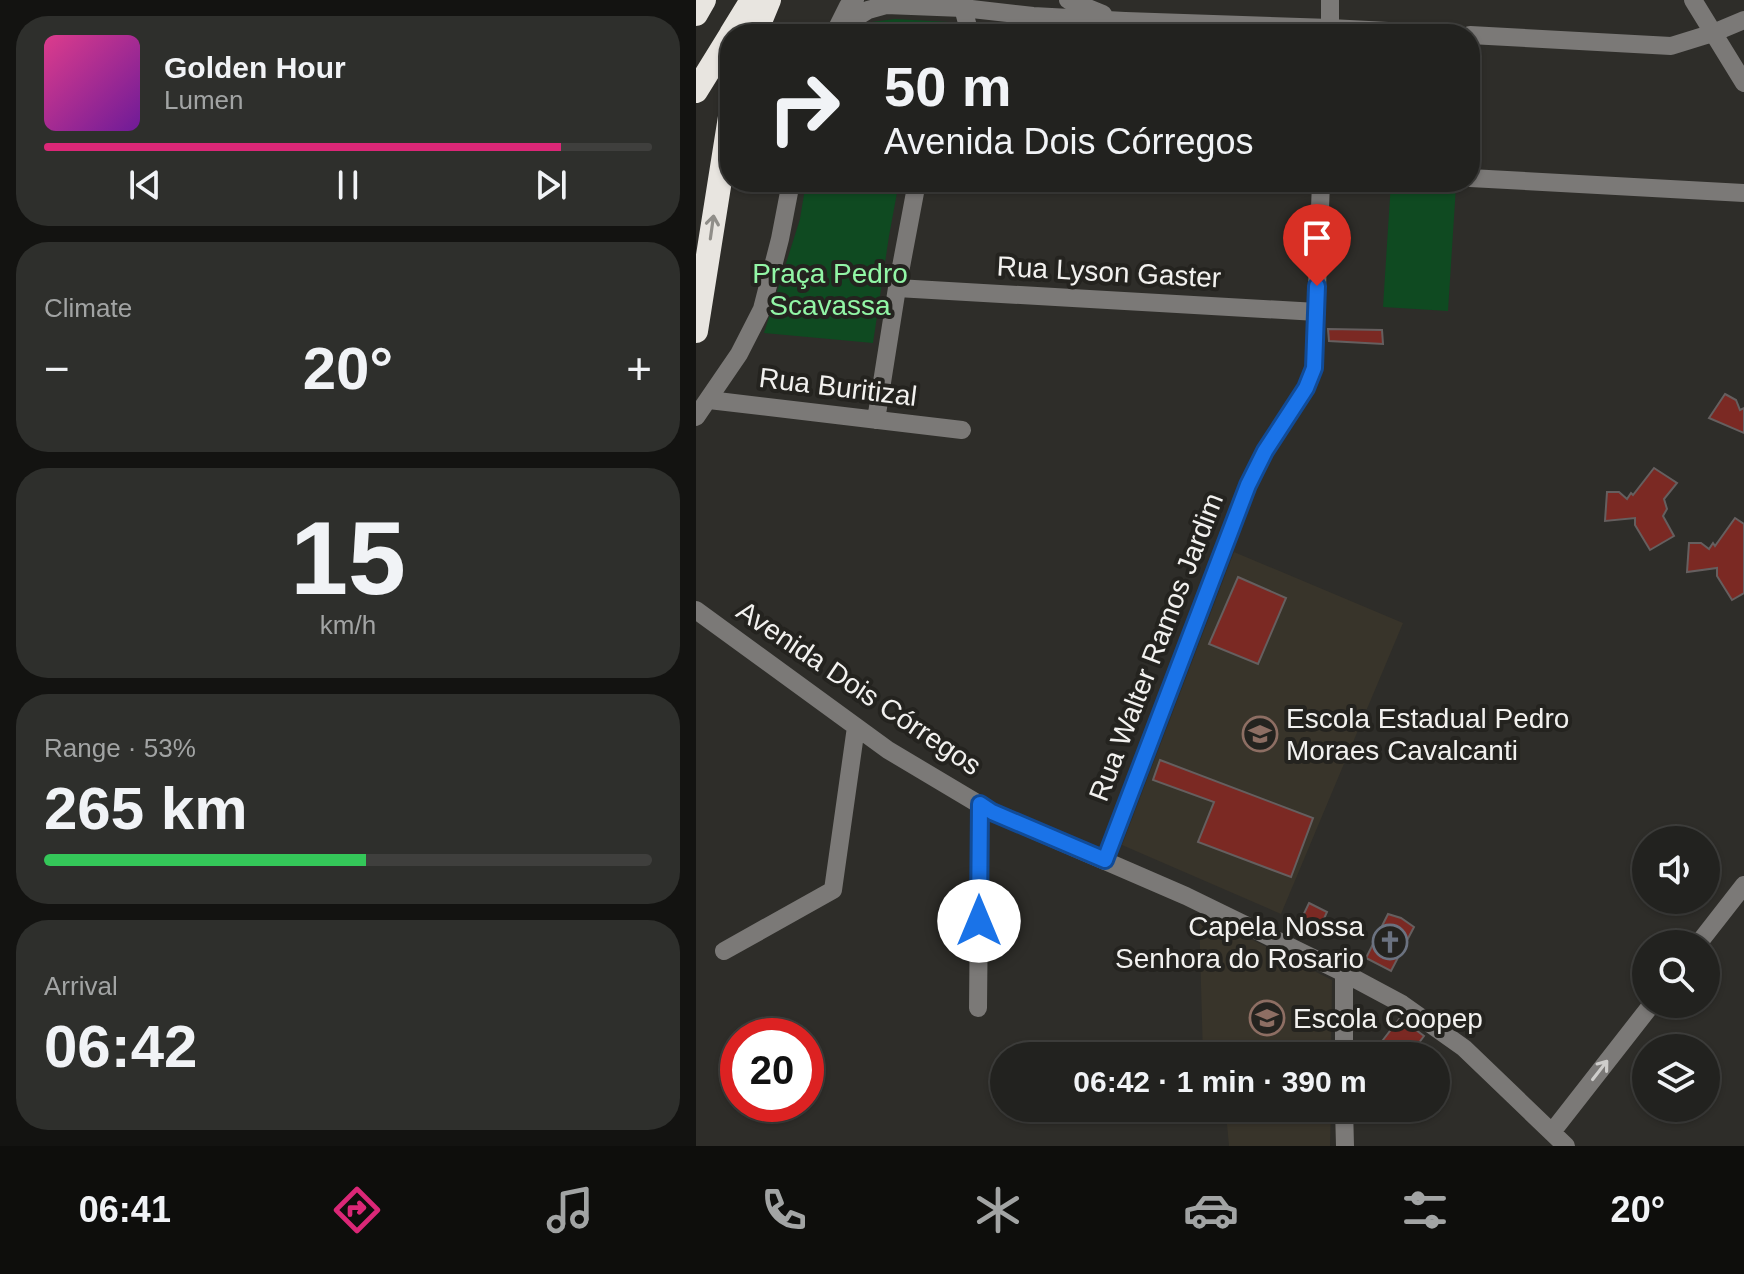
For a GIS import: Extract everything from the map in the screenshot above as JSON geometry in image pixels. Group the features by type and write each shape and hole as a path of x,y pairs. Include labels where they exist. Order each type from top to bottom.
{"highway":[{"path":"696,14 704,0"},
{"path":"738,24 752,0"},
{"path":"759,24 769,0"},
{"path":"696,91 720,53"},
{"path":"696,331 720,180"}],"street":[{"path":"839,24 848,6 855,0"},
{"path":"1330,0 1330,24"},
{"path":"1693,0 1744,83"},
{"path":"1033,16 1056,11 1070,1 1125,21"},
{"path":"847,24 868,10 886,5 955,4 1033,16 1186,24"},
{"path":"955,4 965,24"},
{"path":"1480,36 1671,46 1744,20"},
{"path":"1480,179 1744,193"},
{"path":"696,417 739,354 762,309 789,192"},
{"path":"876,420 915,192"},
{"name":"Rua Walter Ramos Jardim","path":"1105,860 1248,485 1265,451 1306,388 1314,368 1321,192"},
{"name":"Rua Lyson Gaster","path":"897,288 1317,312"},
{"name":"Rua Buritizal","path":"709,400 962,430"},
{"name":"Avenida Dois Córregos","path":"696,610 888,750 992,812 1186,896 1402,1004 1464,1048 1566,1146"},
{"path":"724,951 833,890 856,727"},
{"path":"978,1008 980,804"},
{"path":"1709,930 1744,885"},
{"path":"1344,973 1344,1042"},
{"path":"1552,1132 1641,1018"},
{"path":"1344,1122 1345,1146"}],"shaded area":[{"name":"Escola Estadual Pedro Moraes Cavalcanti","path":"1234,552 1403,623 1281,914 1122,845"},
{"name":"Escola Coopep","path":"1199,913 1332,980 1331,1042 1203,1042"},
{"path":"1205,1122 1331,1122 1330,1146 1229,1146 1227,1124"}],"green space":[{"path":"895,19 950,24 863,24"},
{"name":"Praça Pedro Scavassa","path":"804,192 897,192 873,343 764,333 800,219"},
{"path":"1390,192 1456,192 1448,311 1383,307"}],"building":[{"path":"1328,329 1382,330 1383,344 1329,341"},
{"path":"1725,394 1736,400 1740,410 1744,408 1744,433 1709,418"},
{"path":"1654,468 1677,483 1664,499 1667,509 1663,516 1674,536 1650,550 1635,525 1635,518 1605,521 1607,492 1619,492 1627,499"},
{"path":"1735,518 1744,524 1744,593 1732,600 1717,576 1717,568 1687,572 1689,543 1701,543 1709,549 1713,543 1715,546"},
{"path":"1238,577 1286,598 1258,664 1209,644"},
{"path":"1160,760 1313,818 1291,877 1198,842 1214,802 1153,780"},
{"path":"1309,903 1327,912 1318,932 1299,924"},
{"name":"Capela Nossa Senhora do Rosario","path":"1388,914 1414,927 1391,971 1366,958"},
{"path":"1400,1018 1424,1036 1420,1042 1381,1042"}],"place":[{"name":"Escola Estadual Pedro Moraes Cavalcanti","path":"1260,734"},
{"name":"Capela Nossa Senhora do Rosario","path":"1390,942"},
{"name":"Escola Coopep","path":"1267,1018"}],"route":[{"path":"979,921 980,804 1105,860 1248,485 1265,451 1306,388 1314,368 1317,286"}]}
